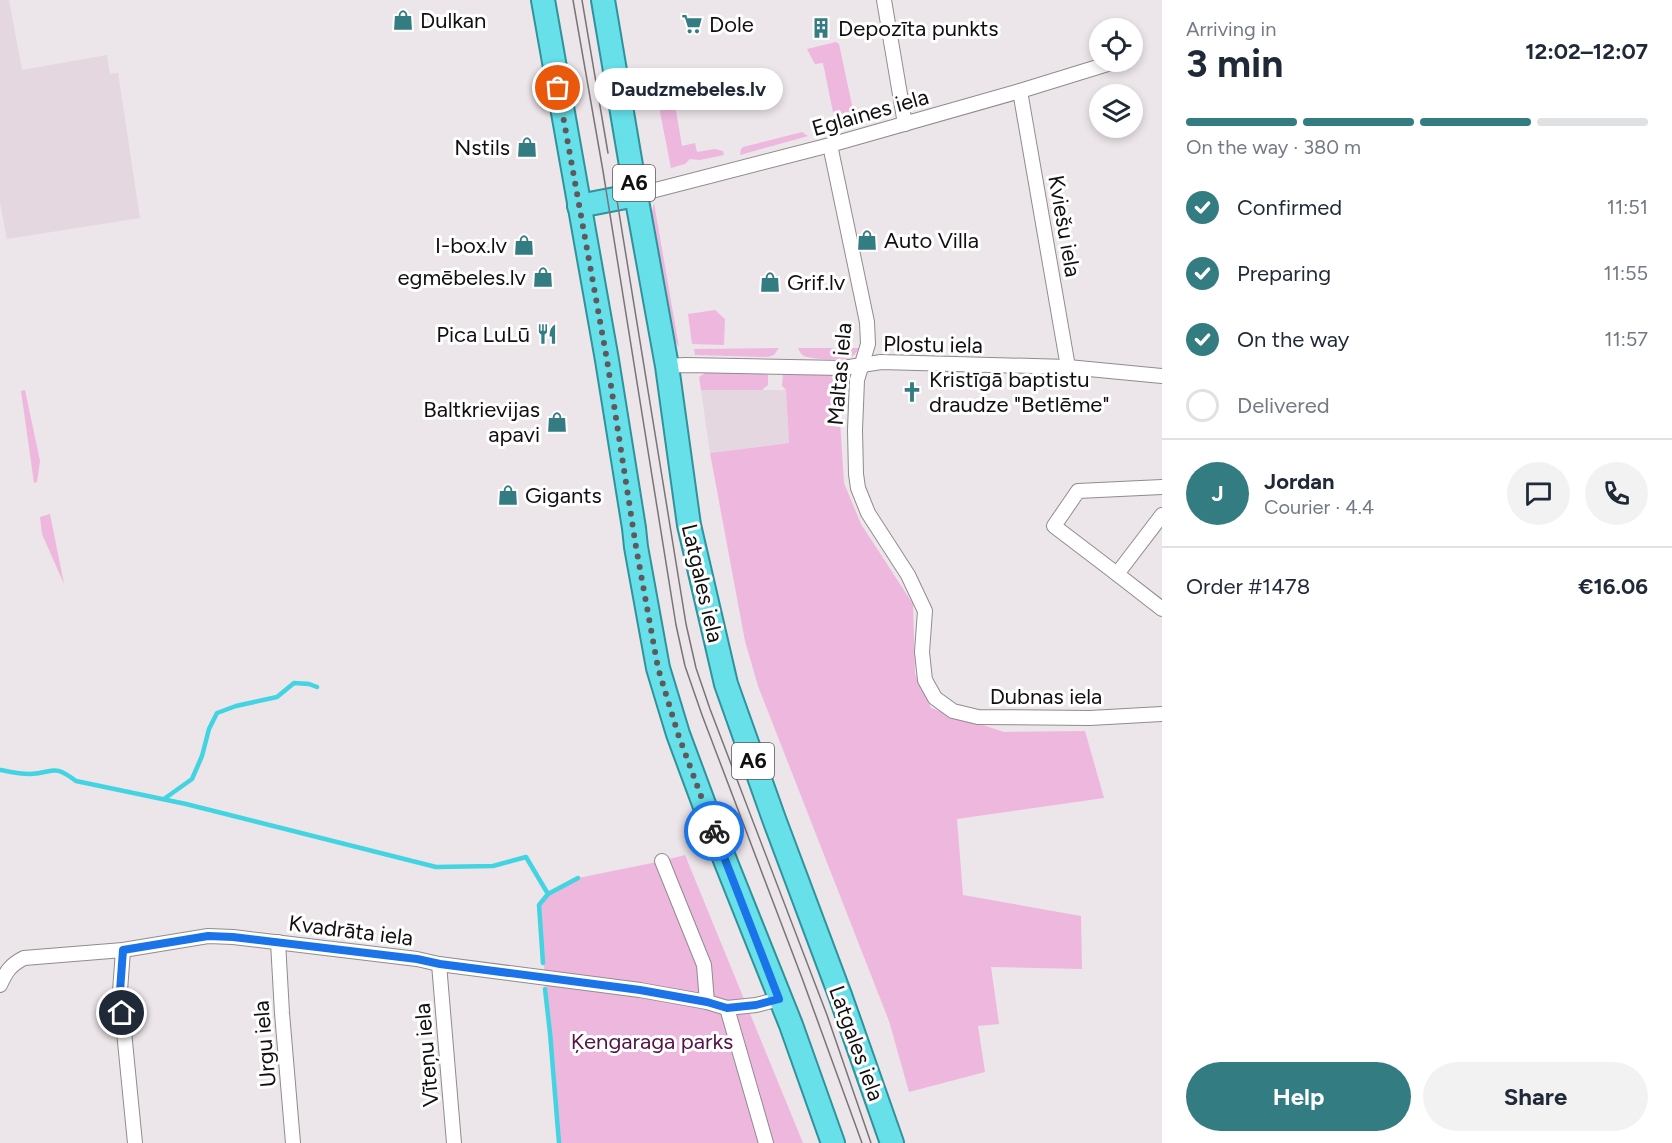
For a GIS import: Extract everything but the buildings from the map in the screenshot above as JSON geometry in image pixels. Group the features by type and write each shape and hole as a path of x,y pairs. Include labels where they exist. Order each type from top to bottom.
{"highway":[{"path":"543,0 607,360 636,547 658,668 678,734 833,1143"},
{"name":"Latgales iela","path":"603,0 667,366 689,525 726,684 892,1143"},
{"path":"579,206 636,195"}],"street":[{"path":"884,0 905,124"},
{"name":"Eglaines iela","path":"636,195 830,145 1089,70"},
{"name":"Kviešu iela","path":"1020,91 1068,367"},
{"name":"Maltas iela","path":"830,145 867,322 868,344 857,380 855,430 858,488 868,513 908,574 925,611 922,652 925,680 935,698"},
{"name":"Plostu iela","path":"667,366 843,368 881,362 1068,367 1162,376"},
{"path":"1162,487 1078,491 1054,526 1162,609"},
{"path":"1117,574 1162,515"},
{"name":"Dubnas iela","path":"935,698 952,711 978,717 1090,718 1162,714"},
{"path":"662,861 704,965 707,1002"},
{"name":"Kvadrāta iela","path":"0,985 7,969 24,958 123,950 208,936 417,959 640,990 707,1002 727,1008 756,1005 779,999"},
{"name":"Urgu iela","path":"278,942 293,1143"},
{"path":"123,950 120,991 135,1143"},
{"name":"Vīteņu iela","path":"440,964 454,1143"},
{"path":"727,1008 766,1143"}],"shaded area":[{"path":"0,0 9,0 22,70 107,55 110,74 118,73 140,218 7,239 0,203"},
{"path":"701,390 786,390 789,443 710,453"}],"green space":[{"path":"836,42 839,44 852,105 853,121 848,125 823,132 822,126 835,122 823,63 815,64 807,49"},
{"path":"677,89 687,92 689,102 675,105 682,146 695,143 697,152 715,149 723,151 724,155 700,160 690,159 685,164 671,168 659,107"},
{"path":"802,132 808,136 740,155 743,147"},
{"path":"654,203 679,347 673,338 652,212"},
{"path":"715,310 725,319 724,345 692,344 688,314"},
{"path":"779,348 774,355 768,357 695,355 694,349"},
{"path":"798,348 859,348 849,358 833,359 804,356"},
{"path":"789,371 834,373 844,380 840,421 844,483 861,524 913,604 915,674 931,708 1004,732 1085,731 1104,798 957,819 963,895 1081,916 1082,969 991,967 999,1024 978,1026 985,1072 909,1092 889,1021 758,686 745,641 710,453 789,443 786,390 782,386 783,374"},
{"path":"705,373 761,373 768,375 768,385 762,390 701,390 699,377"},
{"path":"25,390 40,461 37,482 34,483 21,391"},
{"path":"50,514 64,584 42,534 40,517"},
{"name":"Ķengaraga parks","path":"685,855 803,1143 559,1143 539,905 548,894 578,878"}],"waterway":[{"path":"164,799 192,779 202,756 209,729 217,713 236,706 277,697 294,683 317,687"},
{"path":"1,770 30,774 53,770 62,772 76,781 186,804 436,867 493,866 526,857 548,894 578,878"},
{"path":"543,963 539,905 548,894"},
{"path":"545,989 559,1143"}],"tram line":[{"path":"573,0 676,625 685,666 862,1143"},
{"path":"582,0 608,153"},
{"path":"616,194 686,624 696,668 827,1015 871,1143"}],"way so far":[{"path":"558,88 607,360 636,547 658,668 678,734 714,831"}],"place":[{"name":"Dulkan","path":"403,20"},
{"name":"Dole","path":"692,24"},
{"name":"Depozīta punkts","path":"821,28"},
{"name":"Daudzmebeles.lv","path":"558,88"},
{"name":"Nstils","path":"527,147"},
{"name":"Auto Villa","path":"867,240"},
{"name":"I-box.lv","path":"524,245"},
{"name":"egmēbeles.lv","path":"543,277"},
{"name":"Grif.lv","path":"770,282"},
{"name":"Pica LuLū","path":"547,334"},
{"name":"Kristīgā baptistu draudze \"Betlēme\"","path":"912,392"},
{"name":"Baltkrievijas apavi","path":"557,422"},
{"name":"Gigants","path":"508,495"}],"route":[{"path":"122,1013 120,991 123,950 208,936 417,959 640,990 707,1002 727,1008 756,1005 779,999 714,831"}]}
